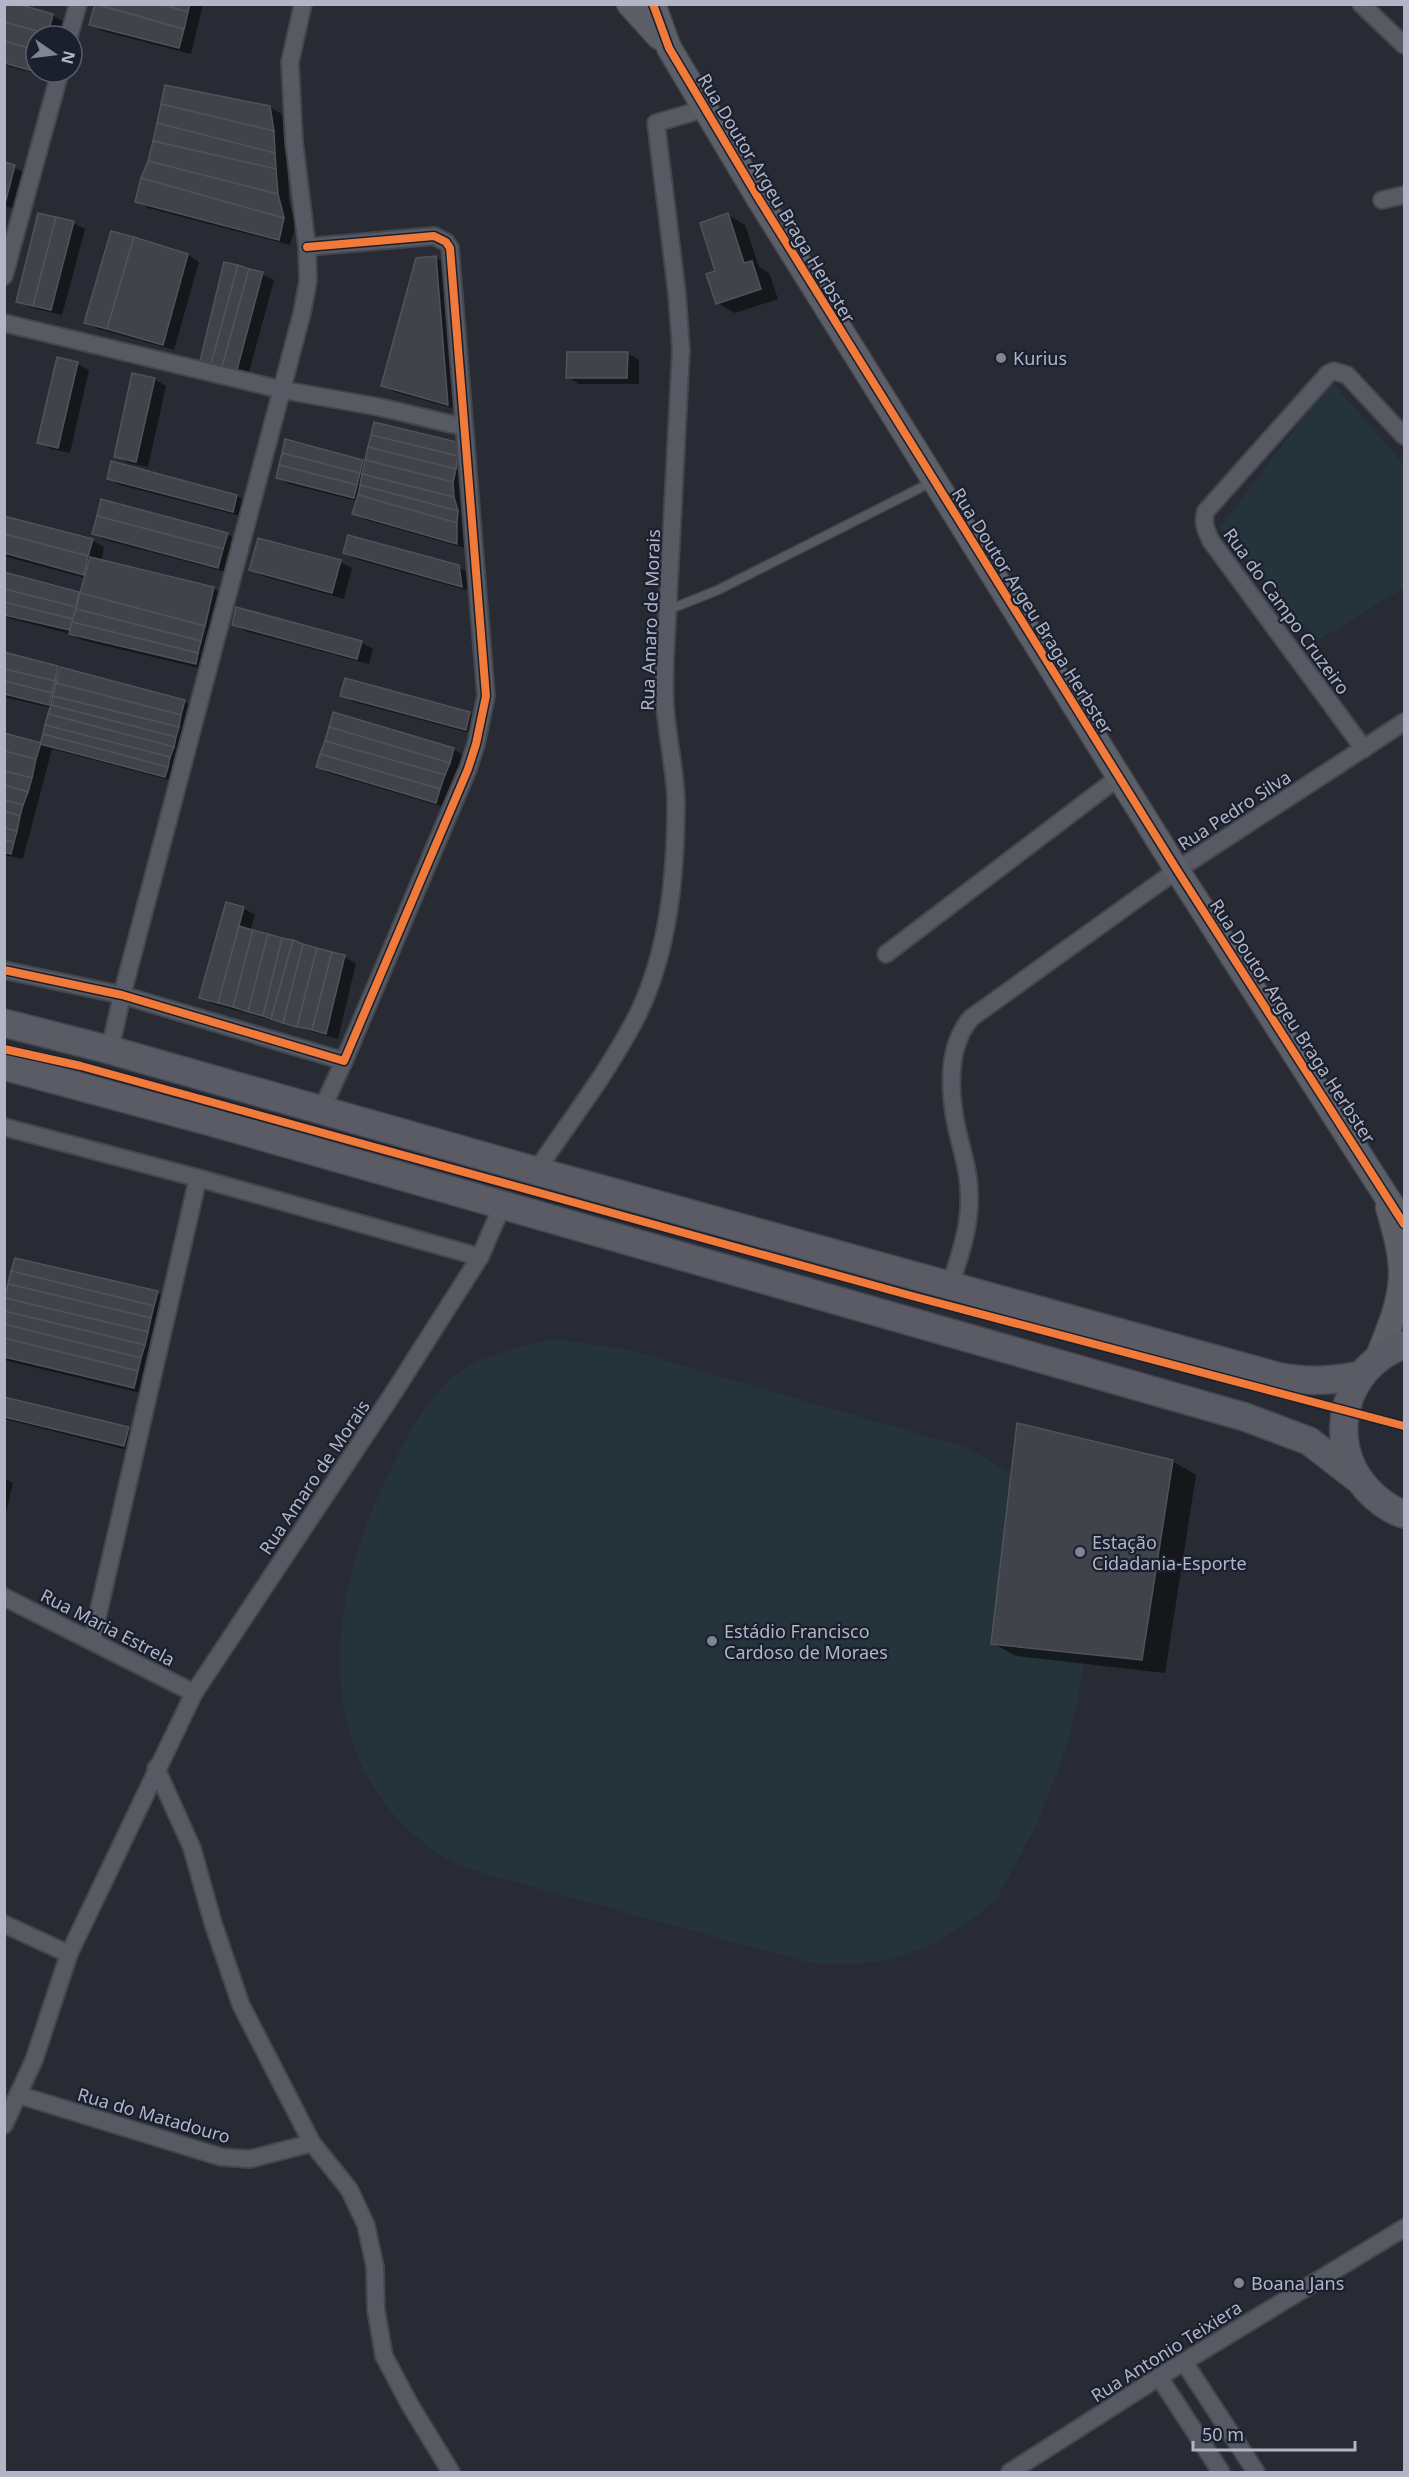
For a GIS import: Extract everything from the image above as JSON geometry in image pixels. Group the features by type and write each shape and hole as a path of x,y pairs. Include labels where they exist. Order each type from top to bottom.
{"main road":[{"path":"4,1023 322,1108 537,1171 1280,1377 1305,1381 1329,1381 1369,1367 1404,1345"},
{"path":"4,1066 194,1117 1245,1417 1309,1441 1358,1479 1375,1498 1396,1512 1404,1514"},
{"path":"1358,1479 1348,1460 1343,1438 1344,1410 1369,1367"}],"street":[{"path":"72,24 78,4"},
{"path":"110,1050 122,995 283,390 308,282 307,247 294,141 290,84 292,45 303,4"},
{"path":"630,4 669,48"},
{"path":"644,4 669,48"},
{"name":"Rua Doutor Argeu Braga Herbster","path":"653,4 669,48 704,109 1177,870 1404,1224"},
{"path":"1361,4 1404,45"},
{"path":"4,276 57,84"},
{"name":"Rua Amaro de Morais","path":"537,1171 610,1062 636,1017 657,964 668,914 674,856 676,798 665,706 681,350 677,294 656,123 704,109"},
{"path":"1382,200 1404,195"},
{"path":"307,247 434,236 446,242 450,248 486,696 483,719 468,769 322,1108"},
{"path":"4,324 283,390 379,407 464,427"},
{"name":"Rua do Campo Cruzeiro","path":"1364,749 1211,541 1203,518 1206,511 1328,374 1334,371 1347,375 1404,436"},
{"name":"Rua Pedro Silva","path":"950,1286 965,1238 969,1190 963,1150 955,1119 951,1072 955,1043 960,1030 971,1018 1177,870 1404,722"},
{"path":"886,954 1119,777"},
{"path":"4,970 122,995 344,1061"},
{"path":"4,1127 198,1178 480,1257"},
{"path":"92,1640 198,1178"},
{"name":"Rua Doutor Argeu Braga Herbster","path":"1369,1367 1388,1329 1401,1277 1395,1229 1384,1190"},
{"name":"Rua Amaro de Morais","path":"4,2125 20,2095 34,2060 69,1954 156,1768 194,1693 394,1392 480,1257 502,1206"},
{"name":"Rua Maria Estrela","path":"4,1598 194,1693"},
{"path":"156,1768 192,1848 213,1923 241,2005 312,2143 349,2189 366,2225 375,2267 376,2310 384,2356 410,2405 451,2472"},
{"path":"4,1924 69,1954"},
{"name":"Rua do Matadouro","path":"20,2095 221,2157 250,2159 312,2143"},
{"name":"Rua Antonio Teixiera","path":"1010,2472 1159,2377 1404,2228"},
{"path":"1184,2362 1256,2472"},
{"path":"1159,2377 1221,2472"}],"lane":[{"path":"668,610 718,590 935,481"}],"shaded area":[{"path":"1331,381 1404,465 1404,588 1317,641 1220,527"},
{"name":"Estádio Francisco Cardoso de Moraes","path":"556,1339 629,1350 968,1448 1010,1473 1043,1508 1085,1615 1085,1656 1078,1701 1068,1743 1038,1822 996,1900 962,1927 930,1945 889,1960 848,1965 810,1963 489,1875 457,1864 447,1859 402,1823 370,1781 350,1734 341,1684 341,1632 350,1579 366,1527 387,1477 418,1419 449,1380 462,1370 482,1360 507,1351"}],"building":[{"path":"4,4 18,4 53,14 50,24 24,24 24,27 4,22"},
{"path":"95,4 184,29 179,48 89,25"},
{"path":"96,4 161,4 188,12 184,29"},
{"path":"161,4 190,4 188,12"},
{"path":"4,22 24,27 24,47 4,41"},
{"path":"4,41 24,47 24,69 4,63"},
{"path":"165,85 270,106 274,131 161,104"},
{"path":"161,104 274,131 275,153 157,123"},
{"path":"157,123 275,153 276,169 153,141"},
{"path":"153,141 276,169 278,194 148,161"},
{"path":"148,161 278,194 284,218 141,178"},
{"path":"4,162 15,165 5,204 4,204"},
{"path":"141,178 284,218 279,240 135,202"},
{"path":"38,213 56,217 33,306 16,302"},
{"path":"728,213 744,263 752,261 761,289 716,304 706,274 715,271 700,223"},
{"path":"56,217 74,221 51,310 33,306"},
{"path":"111,231 134,237 107,329 84,323"},
{"path":"134,237 188,254 163,345 107,329"},
{"path":"436,256 448,405 381,386 416,258"},
{"path":"224,262 238,265 211,364 200,361"},
{"path":"238,265 249,269 222,367 211,364"},
{"path":"249,269 263,272 237,370 222,367"},
{"path":"567,352 628,352 627,378 566,378"},
{"path":"57,357 78,362 58,448 37,443"},
{"path":"132,373 155,378 136,462 114,457"},
{"path":"374,422 461,443 458,456 371,435"},
{"path":"371,435 458,456 456,469 368,447"},
{"path":"285,439 363,460 360,473 282,453"},
{"path":"368,447 456,469 453,482 365,460"},
{"path":"282,453 360,473 357,485 279,465"},
{"path":"365,460 453,482 454,497 362,474"},
{"path":"111,461 237,495 233,512 107,479"},
{"path":"279,465 357,485 354,498 276,478"},
{"path":"362,474 454,497 458,511 360,485"},
{"path":"360,485 458,511 457,523 358,495"},
{"path":"358,495 457,523 457,544 352,514"},
{"path":"101,499 228,533 223,549 97,516"},
{"path":"4,516 93,539 88,556 4,534"},
{"path":"97,516 223,549 218,568 92,534"},
{"path":"4,534 88,556 84,575 4,553"},
{"path":"348,535 459,565 462,587 343,553"},
{"path":"258,538 341,560 332,593 249,570"},
{"path":"90,557 214,587 205,626 80,593"},
{"path":"4,572 79,592 76,607 4,589"},
{"path":"4,589 76,607 73,619 4,602"},
{"path":"80,593 205,626 201,641 76,609"},
{"path":"4,602 73,619 70,630 4,615"},
{"path":"236,607 362,641 357,659 232,625"},
{"path":"76,609 201,641 198,653 72,622"},
{"path":"72,622 198,653 196,664 69,634"},
{"path":"4,652 58,666 55,681 4,669"},
{"path":"60,667 185,700 181,715 56,683"},
{"path":"4,669 55,681 52,693 4,681"},
{"path":"345,678 470,712 466,730 340,696"},
{"path":"4,681 52,693 49,705 4,694"},
{"path":"56,683 181,715 179,727 53,696"},
{"path":"53,696 179,727 176,737 51,705"},
{"path":"51,705 176,737 174,747 48,714"},
{"path":"333,712 454,748 450,763 329,727"},
{"path":"48,714 174,747 170,757 45,725"},
{"path":"45,725 170,757 168,767 43,734"},
{"path":"329,727 450,763 445,775 325,741"},
{"path":"4,733 41,743 36,759 4,751"},
{"path":"43,734 168,767 165,777 40,744"},
{"path":"325,741 445,775 440,789 320,754"},
{"path":"4,751 36,759 32,778 4,771"},
{"path":"320,754 440,789 436,803 316,767"},
{"path":"4,771 32,778 28,792 4,785"},
{"path":"4,785 28,792 23,805 4,800"},
{"path":"4,800 23,805 20,816 4,811"},
{"path":"4,811 20,816 17,831 4,828"},
{"path":"4,828 17,831 14,842 4,840"},
{"path":"4,840 14,842 11,854 4,852"},
{"path":"226,902 244,907 218,1003 199,998"},
{"path":"239,926 253,930 233,1007 218,1003"},
{"path":"253,930 268,934 248,1012 233,1007"},
{"path":"268,934 282,938 263,1016 248,1012"},
{"path":"282,938 293,940 271,1019 263,1016"},
{"path":"293,940 303,944 283,1023 271,1019"},
{"path":"303,944 317,948 297,1027 283,1023"},
{"path":"317,948 332,952 312,1030 297,1027"},
{"path":"332,952 345,955 326,1034 312,1030"},
{"path":"15,1258 158,1291 154,1306 11,1271"},
{"path":"11,1271 154,1306 151,1318 8,1284"},
{"path":"8,1284 151,1318 148,1332 5,1298"},
{"path":"5,1298 148,1332 145,1345 4,1311"},
{"path":"4,1311 145,1345 141,1358 4,1324"},
{"path":"4,1324 141,1358 138,1371 4,1338"},
{"path":"4,1338 138,1371 134,1388 4,1357"},
{"path":"4,1397 129,1427 124,1446 4,1417"},
{"name":"Estação Cidadania-Esporte","path":"1017,1423 1173,1460 1142,1660 991,1644"}],"cycle path":[{"path":"653,4 669,48 759,199 1177,870 1404,1224"},
{"path":"4,970 122,995 344,1061 468,769 486,696 450,248 446,242 434,236 307,247"},
{"path":"4,1049 81,1066 912,1296 1404,1426"}],"place":[{"name":"Kurius","path":"1001,358"},
{"name":"Estação Cidadania-Esporte","path":"1080,1552"},
{"name":"Estádio Francisco Cardoso de Moraes","path":"712,1641"},
{"name":"Boana Jans","path":"1239,2283"}]}
